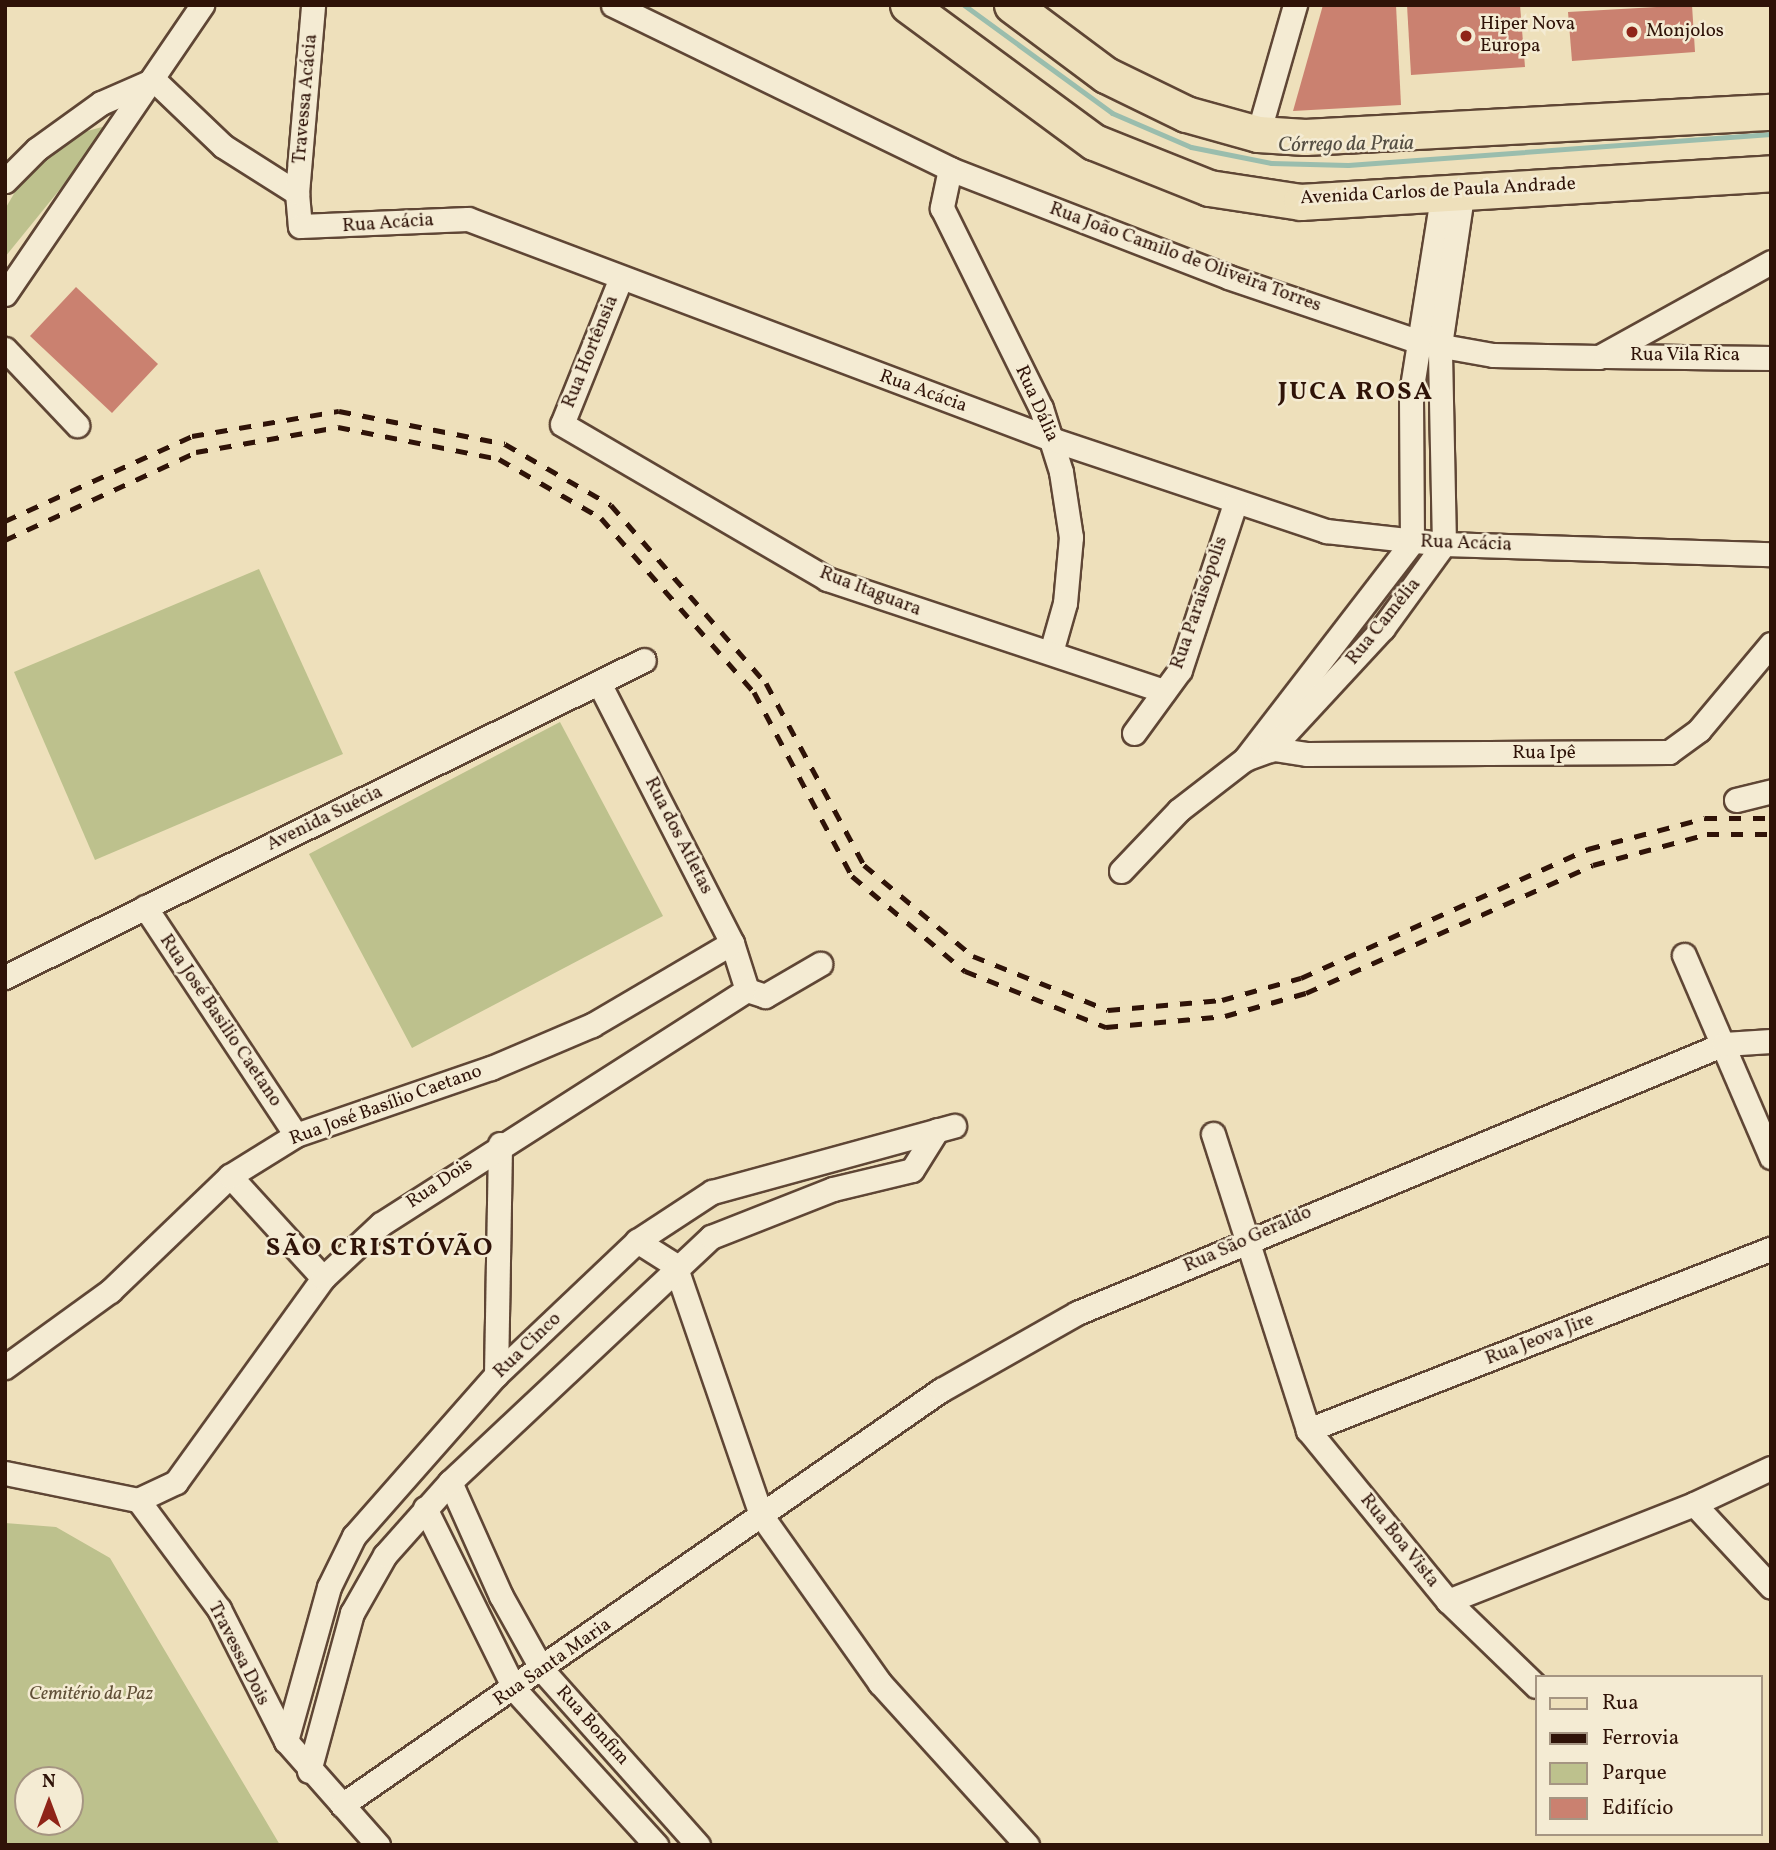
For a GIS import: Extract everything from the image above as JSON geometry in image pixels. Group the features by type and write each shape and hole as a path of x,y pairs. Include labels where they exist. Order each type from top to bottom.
{"main road":[{"name":"Avenida Carlos de Paula Andrade","path":"908,5 1094,142 1209,188 1301,202 1453,190 1771,173"},
{"path":"1012,5 1106,75 1186,114 1258,134 1305,137 1771,112"}],"street":[{"path":"9,283 154,80 202,5"},
{"name":"Travessa Acácia","path":"297,193 313,5"},
{"name":"Rua João Camilo de Oliveira Torres","path":"613,5 950,169 1228,277 1430,343 1493,355 1599,356 1771,262"},
{"path":"1258,134 1295,5"},
{"path":"5,181 37,149 101,103 154,80"},
{"path":"154,80 223,146 297,193"},
{"name":"Rua Dália","path":"950,169 942,208 1054,440 1071,537 1065,603 1051,652"},
{"path":"1412,542 1411,393 1430,343 1453,190"},
{"name":"Rua Acácia","path":"297,193 300,226 468,219 620,280 1054,440 1234,504 1326,531 1444,544 1771,554"},
{"name":"Rua Hortênsia","path":"562,424 620,280"},
{"path":"1430,343 1444,544"},
{"path":"5,349 77,425"},
{"name":"Rua Vila Rica","path":"1599,356 1771,358"},
{"name":"Rua Itaguara","path":"562,424 827,579 1164,691"},
{"name":"Rua Paraisópolis","path":"1134,733 1180,670 1234,504"},
{"name":"Rua Camélia","path":"1257,751 1412,542"},
{"name":"Rua Camélia","path":"1257,751 1383,628 1444,544"},
{"name":"Rua Ipê","path":"1257,751 1670,752 1699,730 1771,644"},
{"name":"Avenida Suécia","path":"5,977 600,685 644,660"},
{"name":"Rua dos Atletas","path":"600,685 733,943 747,990"},
{"path":"1121,871 1179,810 1257,751"},
{"path":"1736,800 1771,791"},
{"name":"Rua José Basilio Caetano","path":"145,907 296,1135"},
{"name":"Rua José Basílio Caetano","path":"5,1367 110,1291 230,1176 296,1135 491,1068 592,1024 733,943"},
{"path":"1684,955 1771,1157"},
{"name":"Rua Dois","path":"138,1500 176,1482 323,1278 381,1224 500,1144 747,990 765,996 820,964"},
{"name":"Rua São Geraldo","path":"761,1515 941,1390 1077,1313 1724,1045 1771,1041"},
{"name":"Rua Cinco","path":"286,1741 328,1587 354,1536 496,1375 637,1241 712,1192 945,1128 912,1170 784,1208 711,1237 675,1265 450,1482 385,1555 352,1613 309,1771"},
{"name":"Rua Boa Vista","path":"1213,1134 1250,1242 1308,1430 1448,1601 1694,1504"},
{"path":"496,1375 500,1144"},
{"path":"230,1176 323,1278"},
{"path":"637,1241 675,1265 761,1515 880,1683 1027,1845"},
{"name":"Rua Jeova Jire","path":"1308,1430 1771,1249"},
{"path":"1771,1468 1694,1504 1771,1587"},
{"path":"5,1473 138,1500"},
{"name":"Rua Bonfim","path":"450,1482 500,1596 543,1671 698,1845"},
{"name":"Travessa Dois","path":"138,1500 219,1609 286,1741 309,1771 377,1845"},
{"name":"Rua Bonfim","path":"425,1508 515,1690 656,1845"},
{"name":"Rua Santa Maria","path":"342,1805 543,1671 761,1515"},
{"path":"1448,1601 1534,1684"}],"green space":[{"path":"113,124 5,257 5,209 32,163 62,138"},
{"path":"259,569 343,754 95,860 14,672"},
{"path":"560,722 663,916 412,1048 309,854"},
{"name":"Cemitério da Paz","path":"5,1523 56,1527 110,1558 280,1845 5,1845"}],"building":[{"path":"1323,5 1396,5 1401,105 1293,111"},
{"name":"Hiper Nova Europa","path":"1407,5 1520,5 1525,67 1411,75"},
{"name":"Monjolos","path":"1692,5 1695,52 1572,61 1568,12"},
{"path":"76,287 158,364 112,413 30,336"}],"waterway":[{"name":"Córrego da Praia","path":"964,5 1112,113 1191,147 1271,163 1348,165 1771,134"}],"railway":[{"path":"5,521 192,436 339,411 505,444 611,505 766,683 864,865 973,956 1108,1010 1222,1000 1301,978 1588,849 1705,818 1771,818"},
{"path":"5,540 196,452 338,427 499,459 601,518 754,692 852,876 965,971 1106,1027 1225,1016 1306,993 1593,865 1707,834 1771,834"}],"place":[{"name":"Monjolos","path":"1632,32"},
{"name":"Hiper Nova Europa","path":"1466,36"}],"district":[{"name":"JUCA ROSA","path":"1356,393"},
{"name":"SÃO CRISTÓVÃO","path":"380,1249"}]}
